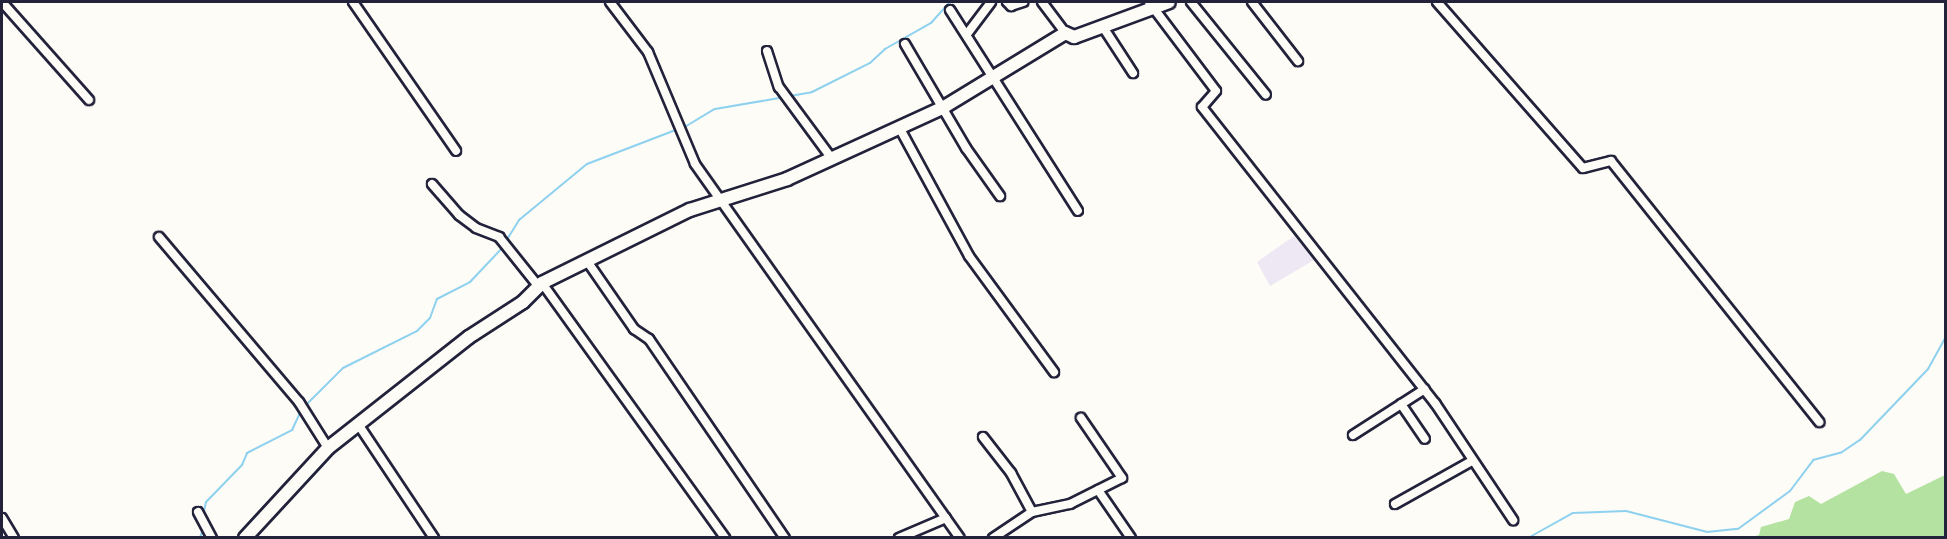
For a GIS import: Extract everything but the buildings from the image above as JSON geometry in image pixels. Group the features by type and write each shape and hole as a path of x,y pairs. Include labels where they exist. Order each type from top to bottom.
{"street":[{"path":"2,2 88,100"},
{"path":"353,2 456,151"},
{"path":"610,2 648,52 680,122 687,153 960,537"},
{"path":"967,34 991,2"},
{"path":"1007,2 1011,6 1023,2"},
{"path":"1041,2 1065,33 1074,37 1103,27 1151,4 1169,2"},
{"path":"1191,2 1266,95"},
{"path":"1252,2 1298,61"},
{"path":"1437,2 1583,168 1611,161 1819,422"},
{"path":"1151,4 1216,91 1202,107 1425,390 1513,520"},
{"path":"950,10 1078,211"},
{"path":"1103,27 1133,73"},
{"path":"245,537 328,448 388,404 469,336 523,302 540,285 690,210 757,191 944,107 1065,33"},
{"path":"905,44 1000,196"},
{"path":"767,51 779,87 832,159"},
{"path":"899,127 969,256 1054,372"},
{"path":"432,184 459,215 476,228 499,237 540,285 725,537"},
{"path":"159,237 299,402 328,448"},
{"path":"587,261 634,329 649,339 785,537"},
{"path":"1353,435 1425,390"},
{"path":"1401,404 1425,439"},
{"path":"993,537 1032,512 1070,504 1122,476 1081,418"},
{"path":"358,424 434,537"},
{"path":"983,437 1011,473 1032,512"},
{"path":"1395,504 1472,461"},
{"path":"1098,490 1131,537"},
{"path":"198,512 203,527 212,537"},
{"path":"2,518 14,537"},
{"path":"899,537 946,518"}],"shaded area":[{"path":"1294,236 1314,260 1270,286 1257,262"}],"green space":[{"path":"1882,471 1894,474 1906,494 1945,475 1945,537 1752,537 1759,535 1761,527 1789,519 1795,502 1809,496 1821,504"}],"waterway":[{"path":"790,96 812,92 870,63 885,49 931,23 950,2"},
{"path":"683,128 715,109 785,97"},
{"path":"506,241 519,220 587,164 678,129"},
{"path":"304,407 343,368 417,331 430,318 437,299 470,282 504,246"},
{"path":"1528,538 1573,513 1626,511 1707,532 1738,529 1790,491 1813,460 1842,452 1860,440 1928,369 1946,336"},
{"path":"203,516 206,502 242,465 247,453 292,430 301,411"},
{"path":"200,538 203,528"}]}
